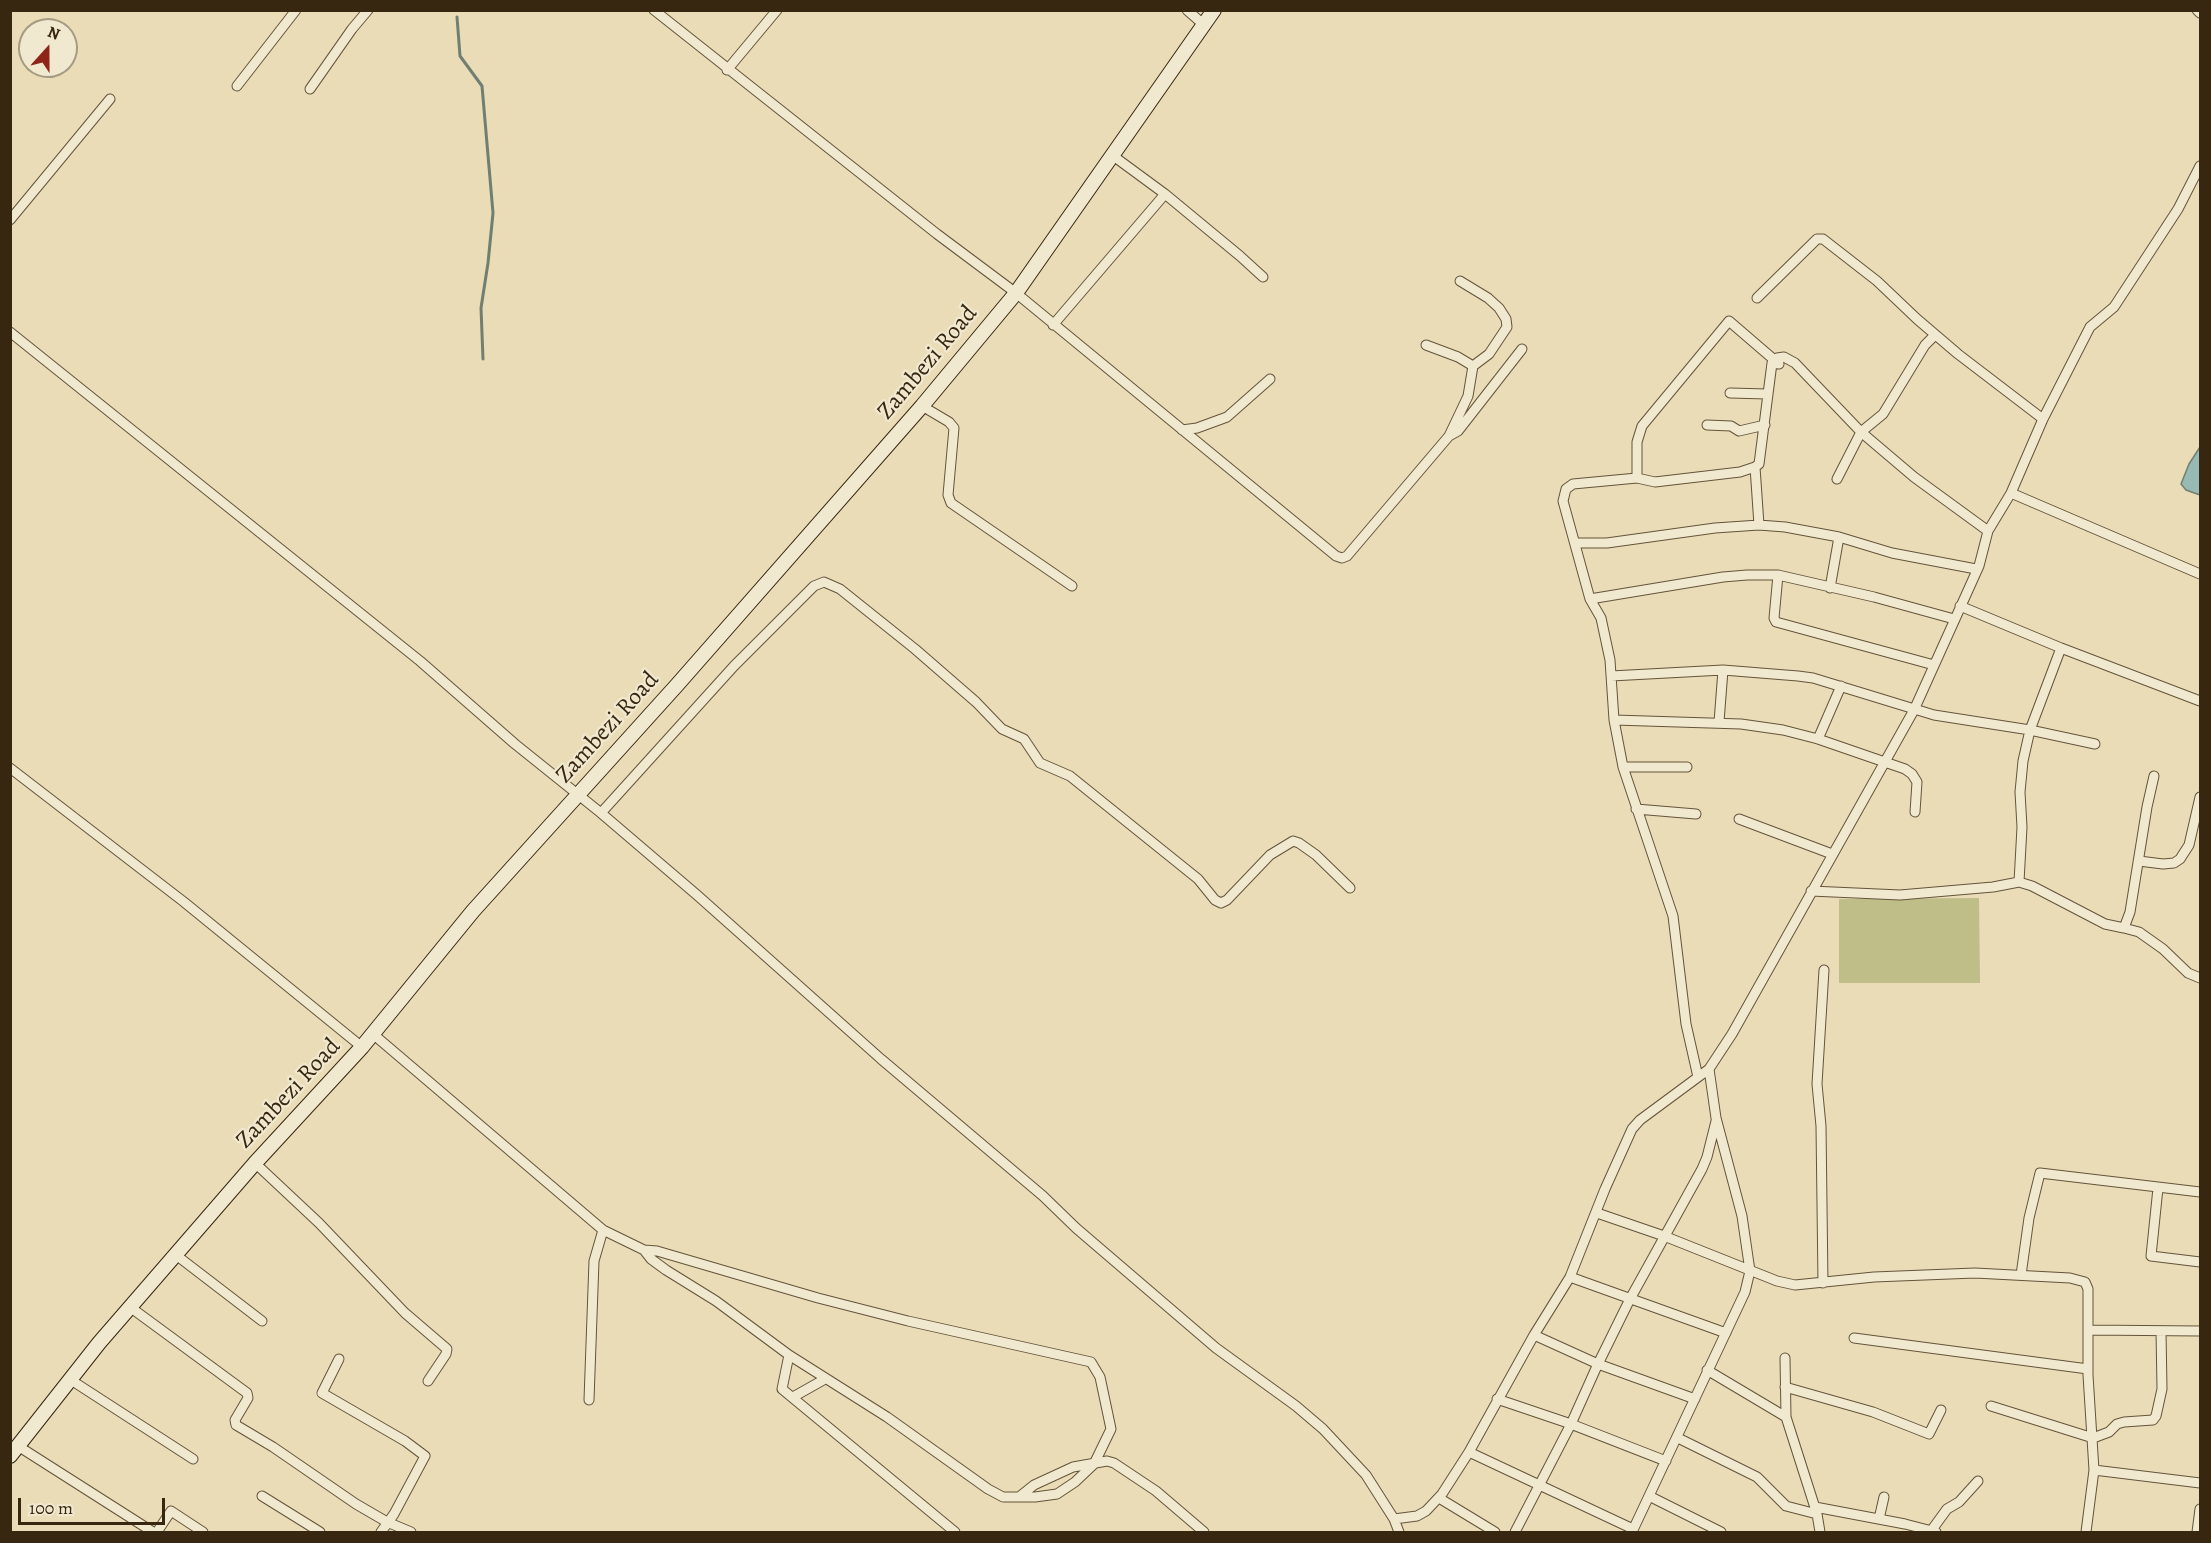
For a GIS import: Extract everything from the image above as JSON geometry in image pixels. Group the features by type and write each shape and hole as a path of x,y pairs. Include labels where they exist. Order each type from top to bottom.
{"main road":[{"name":"Zambezi Road","path":"14,1451 130,1307 255,1163 362,1047 472,911 578,796 922,406 1016,293 1214,10"}],"street":[{"path":"237,86 296,10"},
{"path":"310,89 368,10"},
{"path":"654,10 937,234 1016,293 1053,326 1336,556 1342,558 1347,556 1449,436 1468,396 1473,366 1489,354 1503,336 1507,327 1506,319 1499,308 1488,298 1460,281"},
{"path":"728,70 777,10"},
{"path":"1187,10 1203,24"},
{"path":"10,220 110,99"},
{"path":"1112,155 1165,194 1240,255 1263,278"},
{"path":"1394,1518 1422,1515 1438,1498 1468,1452 1534,1335 1570,1277 1632,1129 1640,1120 1708,1069 1732,1034 1914,710 1979,566 1988,531 2011,493 2043,419 2090,327 2115,307 2178,209 2200,166"},
{"path":"1053,326 1165,194"},
{"path":"1757,298 1817,239 1823,239 1877,281 1935,335 2043,419"},
{"path":"1636,478 1637,442 1642,426 1729,321 1779,364"},
{"path":"10,332 420,661 601,813 881,1059 1043,1196 1076,1228 1216,1348 1323,1429 1366,1475 1394,1518 1399,1533"},
{"path":"1837,478 1861,432 1883,414 1924,345 1935,335"},
{"path":"1426,345 1458,357 1473,366"},
{"path":"1449,436 1458,431 1522,349"},
{"path":"1779,364 1777,358 1784,357 1795,363 1861,432 1914,477 1988,531"},
{"path":"1698,1077 1686,1024 1672,916 1623,767 1614,720 1611,676 1601,618 1590,599 1563,501 1566,489 1573,484 1636,478 1655,482 1740,472 1755,467 1759,464 1772,363 1779,364"},
{"path":"1182,430 1197,428 1227,417 1270,379"},
{"path":"1730,393 1767,394"},
{"path":"922,406 949,422 954,428 948,495 951,503 1072,586"},
{"path":"1707,425 1731,426 1739,431 1765,425"},
{"path":"1755,467 1759,525"},
{"path":"2011,493 2200,574"},
{"path":"1575,543 1607,543 1684,532 1759,525 1803,529 1892,553 1976,569"},
{"path":"1830,588 1839,537"},
{"path":"1590,599 1723,577 1778,575 1954,619"},
{"path":"1778,575 1774,618 1776,622 1934,665"},
{"path":"601,813 742,658 814,586 825,582 840,589 915,649 976,702 1002,729 1024,739 1040,762 1070,776 1190,872 1215,900 1221,903 1227,900 1270,855 1293,841 1316,855 1350,888"},
{"path":"1960,606 2061,648 2200,701"},
{"path":"2019,882 2022,827 2020,792 2023,761 2030,730 2061,648"},
{"path":"1611,676 1723,670 1798,676 1953,719 2030,730 2094,744"},
{"path":"1719,722 1723,670"},
{"path":"1818,739 1841,687"},
{"path":"1614,720 1719,722 1765,727 1818,739 1905,769 1917,782 1915,812"},
{"path":"1623,767 1687,767"},
{"path":"10,768 184,902 362,1047"},
{"path":"2124,928 2130,912 2146,807 2154,776"},
{"path":"2139,861 2175,863 2184,855 2193,833 2200,797"},
{"path":"1636,809 1696,814"},
{"path":"1739,819 1832,854"},
{"path":"1811,891 1900,895 1993,888 2019,882 2105,924 2139,932 2163,949 2188,973 2200,978"},
{"path":"1823,1283 1821,1126 1817,1084 1824,970"},
{"path":"373,1034 603,1230 644,1250 657,1251 818,1298 908,1321 1091,1362 1100,1377 1111,1429 1095,1464 1057,1494 1003,1497 988,1489 887,1417 789,1355 716,1301 666,1270 644,1250"},
{"path":"1468,1452 1632,1531 1678,1438 1707,1370 1745,1292 1750,1271 1742,1216 1716,1118 1708,1069"},
{"path":"1515,1533 1571,1424 1630,1299 1704,1163 1716,1118"},
{"path":"255,1163 333,1237 405,1313 447,1349 428,1381"},
{"path":"2021,1275 2029,1218 2040,1173 2200,1192"},
{"path":"2158,1188 2151,1257 2200,1262"},
{"path":"1597,1213 1786,1283 1823,1283 1874,1277 1933,1274 2021,1275 2070,1278 2085,1282 2088,1289 2088,1369 2094,1470 2086,1533"},
{"path":"589,1400 594,1261 603,1230"},
{"path":"176,1255 262,1321"},
{"path":"1570,1277 1726,1333"},
{"path":"130,1307 247,1393 248,1398 235,1420 236,1425 387,1522 411,1533"},
{"path":"2088,1330 2200,1330"},
{"path":"1991,1406 2093,1438 2113,1430 2117,1424 2150,1421 2155,1418 2162,1389 2162,1331"},
{"path":"1534,1335 1598,1364 1695,1399"},
{"path":"1854,1338 2088,1369"},
{"path":"789,1355 782,1389 956,1533"},
{"path":"1785,1358 1786,1418 1816,1510 1820,1533"},
{"path":"339,1359 322,1394 405,1441 425,1456 394,1514 381,1533"},
{"path":"1707,1370 1786,1418"},
{"path":"793,1397 825,1379"},
{"path":"70,1380 193,1459"},
{"path":"1785,1387 1873,1412 1929,1434 1941,1410"},
{"path":"1497,1399 1571,1424 1665,1461"},
{"path":"1678,1438 1757,1477 1786,1506 1879,1519 1934,1532 1947,1509 1959,1502 1978,1481"},
{"path":"14,1451 155,1533 171,1511 203,1533"},
{"path":"1019,1497 1034,1485 1073,1467 1107,1461 1114,1463 1156,1491 1204,1533"},
{"path":"2094,1470 2200,1483"},
{"path":"262,1496 320,1533"},
{"path":"1649,1496 1721,1533"},
{"path":"1879,1519 1884,1497"},
{"path":"1438,1498 1495,1533"},
{"path":"2197,1533 2200,1509"}],"shaded area":[{"path":"1979,898 1980,983 1839,983 1839,899"}],"water":[{"path":"2200,447 2200,495 2186,490 2181,484 2189,464"}],"waterway":[{"path":"457,17 460,56 482,86 493,213 481,308 483,359"}]}
